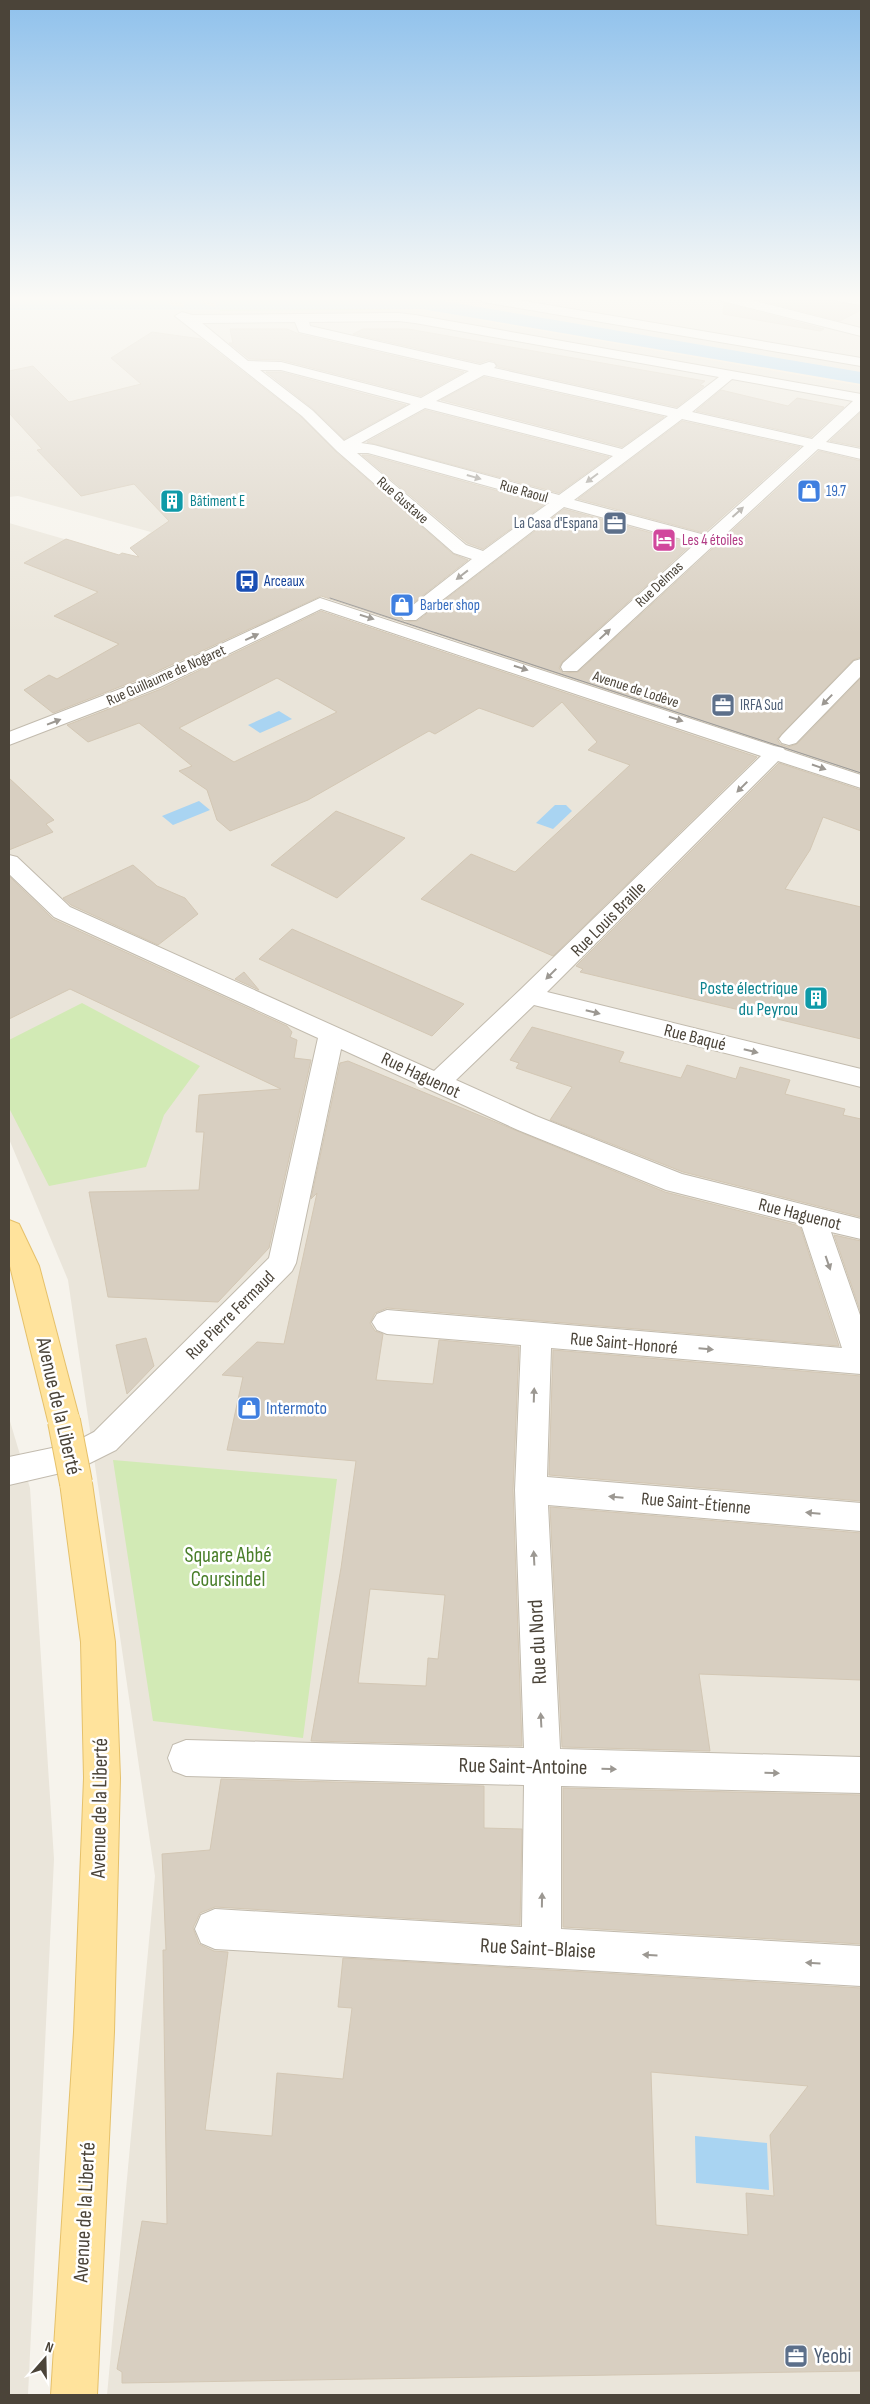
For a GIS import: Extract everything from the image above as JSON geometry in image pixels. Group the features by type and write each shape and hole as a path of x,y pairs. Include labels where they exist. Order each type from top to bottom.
{"main road":[{"name":"Avenue de la Liberté","path":"9,1231 25,1266 64,1421 76,1483 98,1642 102,1778 94,2032 74,2395"}],"street":[{"name":"Rue Gustave","path":"303,410 333,435 342,448 460,549 485,558"},
{"path":"342,448 411,410"},
{"path":"447,410 624,454"},
{"path":"663,410 861,454"},
{"path":"485,558 685,410"},
{"name":"Rue Delmas","path":"570,667 706,541 852,410"},
{"name":"Rue Raoul","path":"342,448 369,448 706,541"},
{"name":"Avenue de Lodève","path":"485,558 410,616 570,667 783,746 861,764"},
{"name":"Rue Guillaume de Nogaret","path":"9,739 153,683 320,604 783,746"},
{"name":"Rue Louis Braille","path":"437,1083 529,996 783,746 861,665"},
{"path":"783,746 861,782"},
{"name":"Rue Haguenot","path":"9,862 62,912 527,1123 676,1183 861,1229"},
{"name":"Rue Baqué","path":"529,996 861,1078"},
{"name":"Rue Pierre Fermaud","path":"9,1471 78,1456 105,1441 282,1263 332,1033"},
{"path":"812,1217 861,1361"},
{"name":"Rue Saint-Honoré","path":"388,1322 536,1336 861,1361"},
{"name":"Rue du Nord","path":"536,1336 531,1490 543,1767 541,1949"},
{"name":"Rue Saint-Étienne","path":"531,1490 861,1517"},
{"name":"Rue Saint-Antoine","path":"186,1758 861,1775"},
{"name":"Rue Saint-Blaise","path":"215,1929 861,1966"}],"shaded area":[{"path":"9,410 861,410 861,2395 107,2395 155,1876 68,1280 9,1139 9,523 150,564 146,567 382,632 468,660 499,634 146,536 151,532 18,496 9,497"},
{"path":"9,1418 30,1488 54,1859 28,2395 9,2395"}],"green space":[{"path":"82,1003 200,1066 164,1115 146,1167 49,1186 9,1108 9,1040"},
{"name":"Square Abbé Coursindel","path":"113,1460 337,1479 303,1738 153,1721"}],"water":[{"path":"279,711 292,719 260,733 248,725"},
{"path":"199,801 210,810 173,825 162,816"},
{"path":"555,805 566,805 572,811 553,829 536,823"},
{"path":"695,2136 767,2143 769,2190 696,2183"}],"building":[{"path":"9,410 292,410 336,452 453,554 468,560 403,611 399,616 404,622 417,621 564,509 692,544 562,662 559,668 563,673 578,672 819,451 861,461 861,657 853,660 777,739 780,744 788,747 797,744 861,678 861,773 321,596 145,677 53,713 24,690 49,675 57,679 119,644 54,616 98,592 24,563 66,539 119,555 122,553 139,557 130,548 169,521 134,484 81,496 37,450 42,449 9,413"},
{"path":"314,410 397,410 344,439"},
{"path":"426,410 609,457 559,493 367,442"},
{"path":"480,410 633,410 664,417 622,447"},
{"path":"697,410 840,410 811,437"},
{"path":"861,412 861,447 830,441"},
{"path":"682,421 800,447 704,533 578,499"},
{"path":"362,455 368,455 545,504 483,549 467,543"},
{"path":"321,611 757,757 553,956 421,899 471,854 515,872 630,765 588,750 597,742 562,702 533,727 479,708 435,734 429,731 308,800 230,831 217,820 207,790 179,771 192,766 139,723 88,742 67,725 161,689","holes":["277,678 337,712 234,762 179,728"]},
{"path":"779,763 861,790 861,831 823,817 810,850 785,889 861,907 861,1039 580,972 583,969 576,966"},
{"path":"9,778 54,820 46,824 53,832 9,850"},
{"path":"336,811 405,838 337,898 271,865"},
{"path":"133,865 157,886 185,898 198,914 158,945 71,905 63,898"},
{"path":"9,876 53,919 287,1026 292,1032 290,1037 297,1040 294,1058 311,1060 269,1248 218,1302 108,1297 89,1192 199,1190 204,1132 196,1132 199,1095 281,1089 70,989 9,1019"},
{"path":"292,929 464,1004 432,1036 259,959"},
{"path":"244,972 259,990 235,979"},
{"path":"532,1027 624,1052 619,1062 681,1078 687,1065 736,1079 740,1067 790,1080 785,1094 845,1109 843,1115 861,1119 861,1217 683,1172 550,1120 572,1087 516,1068 519,1063 510,1060"},
{"path":"348,1061 665,1192 800,1226 839,1346 387,1308 375,1313 370,1323 375,1331 383,1334 376,1380 433,1384 439,1340 519,1347 513,1490 522,1746 311,1741 341,1568 356,1461 227,1450 243,1377 222,1375 257,1342 284,1344 317,1193 311,1199 340,1063","holes":["370,1589 445,1595 438,1659 428,1658 426,1686 358,1683"]},
{"path":"834,1235 861,1241 861,1313"},
{"path":"146,1338 154,1366 127,1394 116,1345"},
{"path":"553,1350 861,1376 861,1501 549,1475"},
{"path":"550,1507 861,1533 861,1680 699,1674 710,1751 562,1747"},
{"path":"221,1779 484,1786 484,1828 522,1829 520,1925 215,1907 200,1913 193,1928 199,1944 214,1951 228,1952 205,2130 272,2136 277,2073 343,2079 352,2008 338,2007 343,1958 861,1988 861,2371 122,2383 122,2372 117,2369 142,2221 167,2224 163,1950 166,1950 162,1854 210,1850","holes":["651,2072 808,2086 770,2135 774,2196 746,2193 748,2235 656,2225"]},
{"path":"563,1788 861,1795 861,1944 563,1927"}],"tram line":[{"path":"330,598 861,773"}],"place":[{"name":"19.7","path":"809,491"},
{"name":"Bâtiment E","path":"172,501"},
{"name":"La Casa d'Espana","path":"615,523"},
{"name":"Les 4 étoiles","path":"664,540"},
{"name":"Arceaux","path":"247,581"},
{"name":"Barber shop","path":"402,605"},
{"name":"IRFA Sud","path":"723,705"},
{"name":"Poste électrique du Peyrou","path":"816,998"},
{"name":"Intermoto","path":"249,1408"},
{"name":"Yeobi","path":"796,2356"}]}
